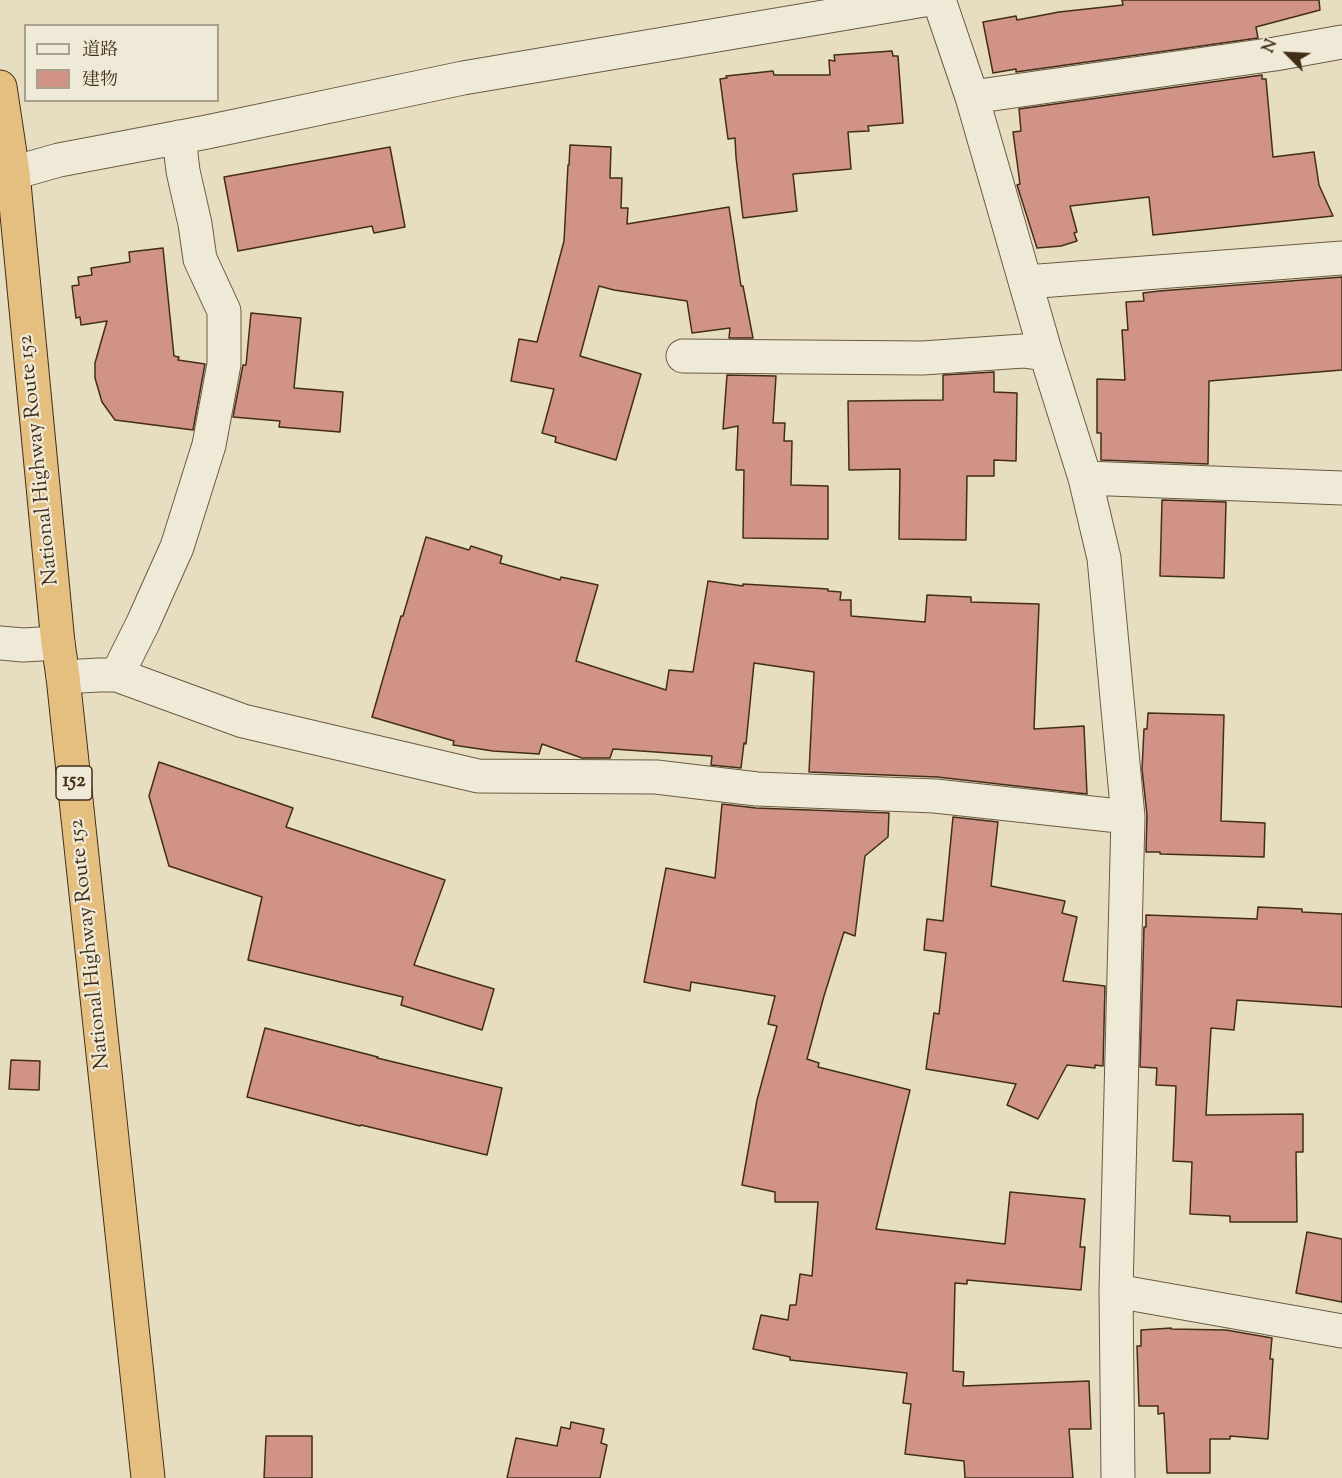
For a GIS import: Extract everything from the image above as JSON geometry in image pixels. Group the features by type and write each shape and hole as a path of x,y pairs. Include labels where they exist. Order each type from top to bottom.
{"highway":[{"name":"National Highway Route 152","path":"0,87 13,173 58,643 148,1478"}],"street":[{"path":"13,173 59,160 218,130 463,78 924,0"},
{"path":"939,0 972,97 1046,354 1085,478 1104,558 1128,817 1116,1291 1118,1478"},
{"path":"972,97 1275,54 1342,42"},
{"path":"117,675 177,547 209,445 224,364 224,311 201,259 183,171 179,136"},
{"path":"1026,282 1342,258"},
{"path":"683,356 923,358 1023,351 1046,354"},
{"path":"1085,478 1342,488"},
{"path":"0,643 23,645 58,643"},
{"path":"63,677 117,675 243,721 478,776 656,777 757,789 935,796 1128,817"},
{"path":"1116,1291 1342,1331"}],"building":[{"path":"1122,0 1319,0 1320,10 1256,27 1258,38 1016,72 1016,69 993,73 983,22 1016,16 1017,20 1059,12 1123,5"},
{"path":"892,51 893,56 898,56 903,123 868,126 869,131 848,132 851,169 793,174 797,211 743,218 735,138 728,139 720,79 727,78 726,76 773,71 774,75 830,75 829,60 835,61 834,55"},
{"path":"1262,75 1262,79 1266,79 1273,157 1314,152 1319,185 1333,216 1153,235 1149,197 1070,206 1077,241 1061,246 1037,248 1017,185 1020,184 1013,132 1021,131 1019,109"},
{"path":"570,145 611,147 610,178 622,178 621,208 628,208 627,224 729,207 741,286 743,286 753,338 729,338 730,328 692,333 687,301 599,286 580,356 641,374 616,460 555,442 556,437 542,433 554,389 511,381 519,339 537,342 564,241"},
{"path":"390,147 405,227 374,233 372,226 238,251 224,177"},
{"path":"163,248 174,356 179,357 178,360 205,364 193,430 115,420 102,402 95,378 95,363 107,321 81,325 80,317 76,318 72,286 79,285 78,277 92,275 91,268 130,262 129,252"},
{"path":"1342,277 1342,370 1209,381 1208,464 1101,460 1101,433 1097,433 1097,379 1125,380 1122,330 1128,330 1126,302 1144,301 1143,293 1159,291"},
{"path":"251,313 301,318 294,388 343,392 340,432 279,427 280,421 233,417 243,365 246,365"},
{"path":"994,372 994,392 1017,393 1016,461 994,460 994,476 967,476 966,540 899,539 900,469 849,470 848,401 943,400 943,375"},
{"path":"727,375 776,376 773,423 785,423 784,441 792,441 791,485 828,486 828,539 743,538 744,470 736,470 738,426 723,429"},
{"path":"1162,500 1226,502 1224,578 1160,576"},
{"path":"426,537 469,550 471,546 502,556 500,563 560,580 561,577 598,585 576,661 666,690 669,670 693,672 708,581 743,586 743,584 828,589 828,591 841,592 840,600 851,600 851,616 925,622 927,595 971,597 971,602 1039,604 1034,729 1084,726 1087,794 937,777 809,772 814,672 754,663 746,744 744,743 741,768 711,765 712,756 613,749 610,758 582,758 542,744 539,754 493,751 453,745 454,741 372,717"},
{"path":"1148,713 1224,715 1221,821 1265,823 1264,857 1146,852 1147,815 1142,769 1144,729 1147,729"},
{"path":"159,762 293,808 286,827 445,880 414,965 494,989 482,1030 401,1005 403,997 248,960 262,897 169,866 149,796"},
{"path":"722,804 756,808 889,813 888,837 865,856 855,936 844,932 807,1059 819,1063 818,1067 910,1090 876,1229 1005,1244 1010,1192 1085,1199 1080,1247 1085,1247 1081,1290 967,1280 967,1284 955,1283 953,1371 964,1372 963,1386 1089,1381 1091,1429 1069,1429 1073,1478 965,1478 964,1461 905,1454 911,1404 903,1403 907,1373 790,1360 790,1357 753,1349 761,1315 788,1320 790,1305 796,1305 800,1274 812,1276 818,1202 775,1202 775,1192 742,1185 757,1100 777,1026 768,1024 775,996 691,982 690,991 644,982 666,868 715,878"},
{"path":"953,817 998,822 991,886 1065,901 1062,913 1077,917 1063,981 1105,986 1103,1066 1095,1065 1095,1068 1067,1065 1038,1119 1007,1105 1016,1084 926,1069 934,1013 939,1014 946,953 924,950 927,919 943,921"},
{"path":"1258,907 1342,914 1342,1007 1237,1000 1234,1030 1211,1028 1206,1115 1303,1114 1303,1152 1296,1152 1297,1222 1230,1222 1230,1216 1190,1214 1192,1162 1173,1161 1176,1086 1156,1085 1157,1068 1140,1067 1146,915 1257,919"},
{"path":"265,1028 502,1088 487,1155 247,1097"},
{"path":"11,1060 40,1061 39,1090 9,1089"},
{"path":"1307,1232 1342,1239 1342,1302 1296,1293"},
{"path":"1171,1328 1226,1330 1272,1338 1270,1359 1273,1359 1268,1439 1230,1436 1230,1439 1210,1439 1210,1473 1167,1473 1164,1413 1158,1414 1158,1406 1139,1406 1137,1346 1141,1346 1141,1330"},
{"path":"571,1422 604,1429 601,1443 607,1445 600,1478 507,1478 516,1438 557,1446 561,1427 570,1429"},
{"path":"266,1436 312,1436 312,1478 264,1478"}]}
